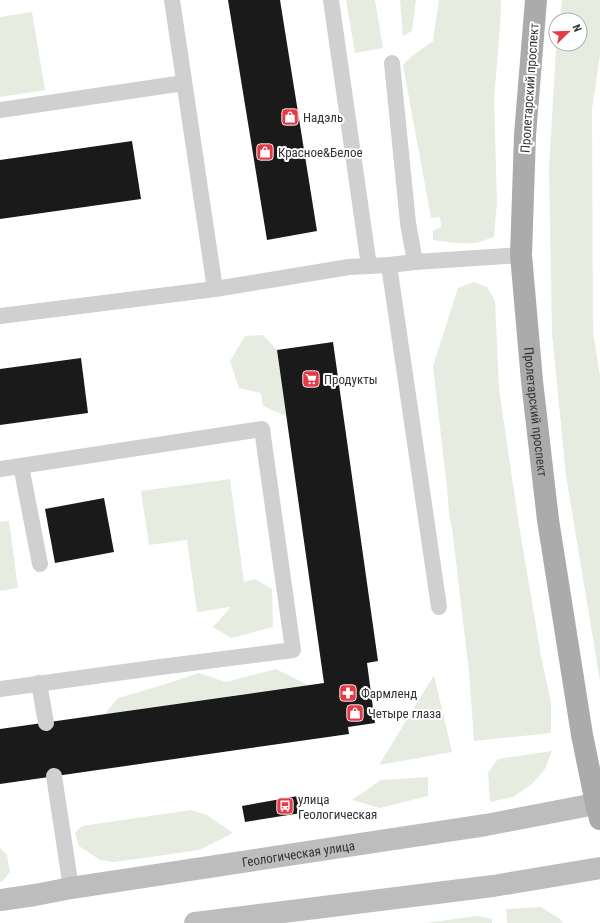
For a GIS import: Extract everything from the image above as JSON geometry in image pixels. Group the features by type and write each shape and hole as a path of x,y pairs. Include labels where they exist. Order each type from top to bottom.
{"main road":[{"name":"Пролетарский проспект","path":"536,0 525,135 521,255 532,381 548,520 582,735 599,808"},
{"name":"Геологическая улица","path":"0,900 599,808"},
{"path":"195,923 493,886 600,868"}],"lane":[{"path":"172,0 215,288"},
{"path":"331,0 369,266"},
{"path":"392,63 408,223 415,262"},
{"path":"0,110 184,83"},
{"path":"0,316 215,288 349,267 521,255"},
{"path":"389,265 439,607"},
{"path":"0,470 262,429 293,650 0,689"},
{"path":"21,466 40,564"},
{"path":"39,684 46,723"},
{"path":"54,776 71,888"}],"shaded area":[{"path":"346,0 375,0 383,48 355,53"},
{"path":"400,0 416,0 412,31 403,36"},
{"path":"439,0 501,0 494,99 497,202 494,237 481,242 456,243 433,240 433,231 441,227 440,217 431,218 403,65 412,56 433,41"},
{"path":"562,0 600,0 600,55 592,109 593,332 600,376 600,681 566,476 552,333 549,167 556,52 588,52 588,12 561,12"},
{"path":"32,12 45,90 0,97 0,17"},
{"path":"474,282 487,287 495,301 499,389 519,525 541,656 551,703 551,733 474,741 469,672 452,528 449,514 433,366 458,288"},
{"path":"263,335 277,350 286,416 263,406 261,393 239,388 230,361 245,336"},
{"path":"230,479 244,582 255,579 272,589 273,627 231,638 213,627 229,609 229,607 197,612 187,540 149,545 141,491"},
{"path":"9,521 18,588 0,591 0,522"},
{"path":"276,669 308,685 105,714 118,698 199,673 226,682"},
{"path":"434,675 452,752 379,765"},
{"path":"552,751 545,769 531,785 513,797 490,802 488,773 498,759"},
{"path":"428,777 428,796 380,808 352,800 381,780"},
{"path":"191,810 207,815 233,833 199,850 114,862 100,860 79,846 75,833 82,826"},
{"path":"0,848 7,855 10,872 3,881 0,882"},
{"path":"541,907 560,919 563,923 507,923 506,909"},
{"path":"477,916 492,919 492,923 426,923"}],"building":[{"path":"228,0 280,0 317,231 267,240"},
{"path":"132,141 141,199 0,219 0,160"},
{"path":"333,342 378,661 367,663 375,723 348,727 349,734 0,784 0,729 324,683 277,350"},
{"path":"81,358 88,413 0,425 0,369"},
{"path":"104,498 114,552 55,563 45,509"},
{"path":"298,796 301,813 245,822 242,806"}],"place":[{"name":"Надэль","path":"290,117"},
{"name":"Красное&Белое","path":"265,152"},
{"name":"Продукты","path":"311,379"},
{"name":"Фармленд","path":"348,693"},
{"name":"Четыре глаза","path":"355,713"},
{"name":"улица Геологическая","path":"285,806"}]}
